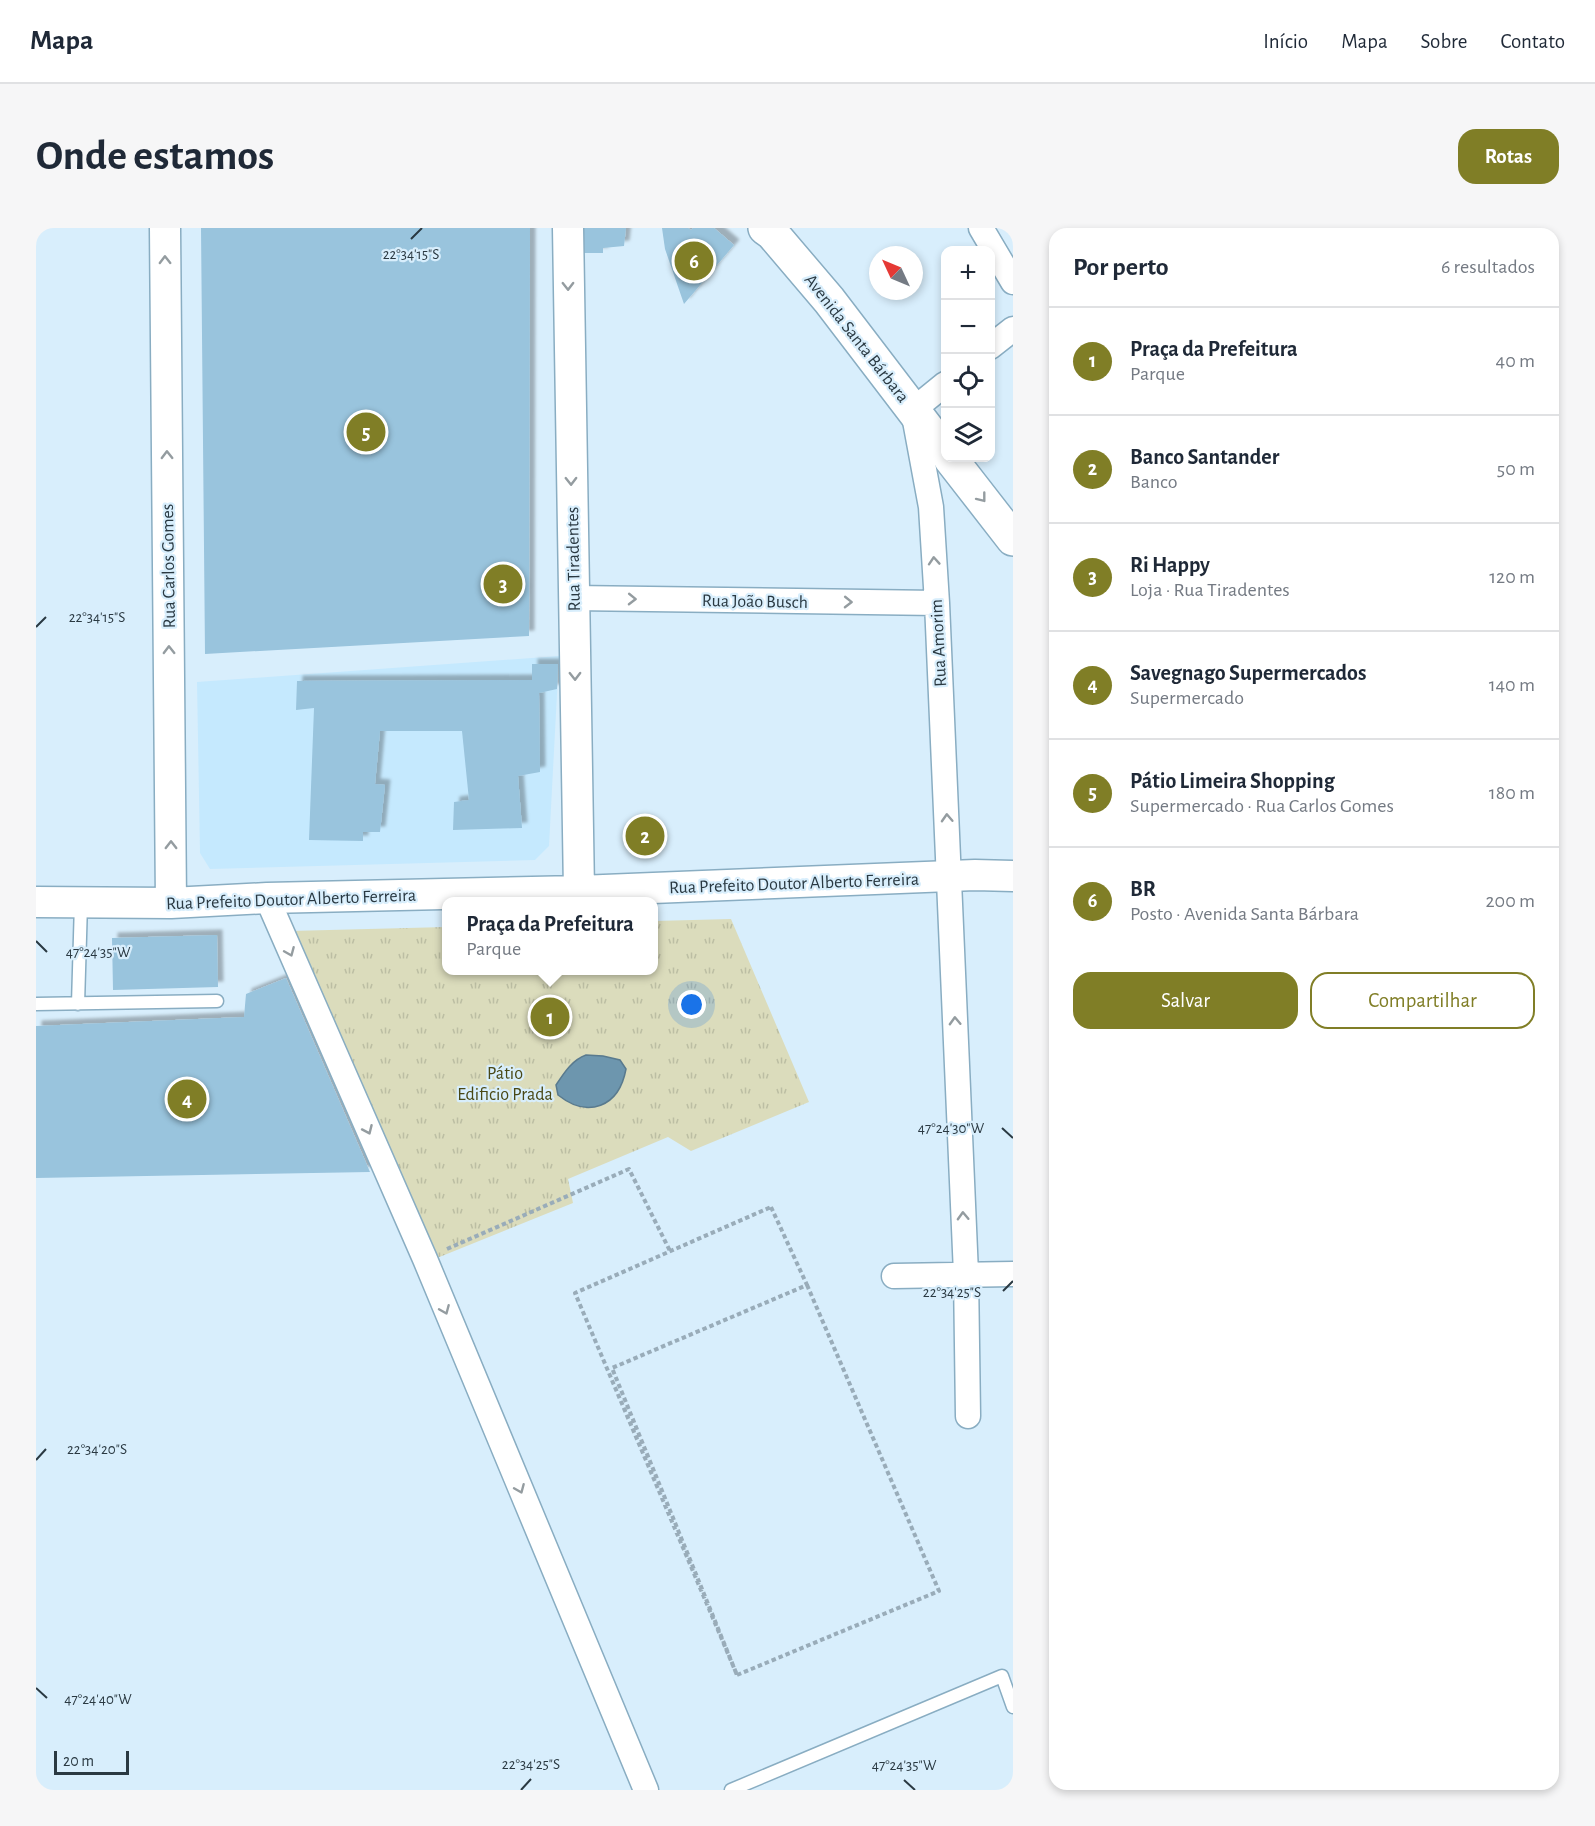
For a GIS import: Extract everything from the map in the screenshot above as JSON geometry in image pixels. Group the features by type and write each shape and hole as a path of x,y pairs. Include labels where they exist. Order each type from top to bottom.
{"main road":[{"name":"Avenida Santa Bárbara","path":"765,228 772,233 829,300 941,447"},
{"path":"953,462 1013,539"}],"street":[{"name":"Rua Carlos Gomes","path":"165,228 171,903"},
{"name":"Rua Tiradentes","path":"567,228 579,891"},
{"path":"981,228 1013,282"},
{"path":"995,343 1013,329"},
{"path":"913,410 941,387"},
{"name":"Rua Amorim","path":"913,410 931,507 937,603 966,1274 968,1416"},
{"name":"Rua João Busch","path":"573,598 937,603"},
{"name":"Rua Prefeito Doutor Alberto Ferreira","path":"36,902 171,903 267,898 579,891 1013,876"},
{"path":"267,898 424,1259 646,1790"},
{"path":"894,1276 1013,1274"}],"lane":[{"path":"78,1004 81,903"},
{"path":"36,1004 217,1001"},
{"path":"731,1790 1002,1676 1013,1707"}],"path":[{"path":"424,1259 629,1169 670,1251"},
{"path":"771,1207 939,1591 737,1675 575,1293 771,1207"},
{"path":"737,1675 612,1368 807,1285"}],"shaded area":[{"path":"559,656 549,846 535,860 210,869 200,853 197,682"},
{"path":"586,1055 620,1060 626,1069 617,1092 601,1105 591,1107 569,1102 558,1095 556,1085 572,1064"}],"green space":[{"name":"Pátio Edificio Prada","path":"731,919 809,1102 691,1151 668,1137 568,1179 573,1203 432,1260 290,931 442,927 442,975 658,975 658,921"}],"building":[{"path":"201,228 530,228 529,636 205,654"},
{"path":"575,228 626,228 624,246 603,248 603,253 574,253"},
{"path":"662,228 691,230 693,228 714,228 734,245 684,304 665,249"},
{"path":"532,664 558,664 557,689 539,693 540,772 518,776 522,828 453,830 454,802 469,800 462,731 380,731 375,784 385,785 380,832 363,832 363,841 309,840 314,708 296,710 297,681 532,680"},
{"path":"217,935 218,987 113,990 112,938"},
{"path":"286,978 370,1172 36,1178 36,1026 244,1017 246,994"}],"place":[{"name":"BR","path":"694,261"},
{"name":"Pátio Limeira Shopping","path":"366,432"},
{"name":"Ri Happy","path":"503,584"},
{"name":"Banco Santander","path":"645,836"},
{"name":"Praça da Prefeitura","path":"550,1017"},
{"name":"Savegnago Supermercados","path":"187,1099"}]}
